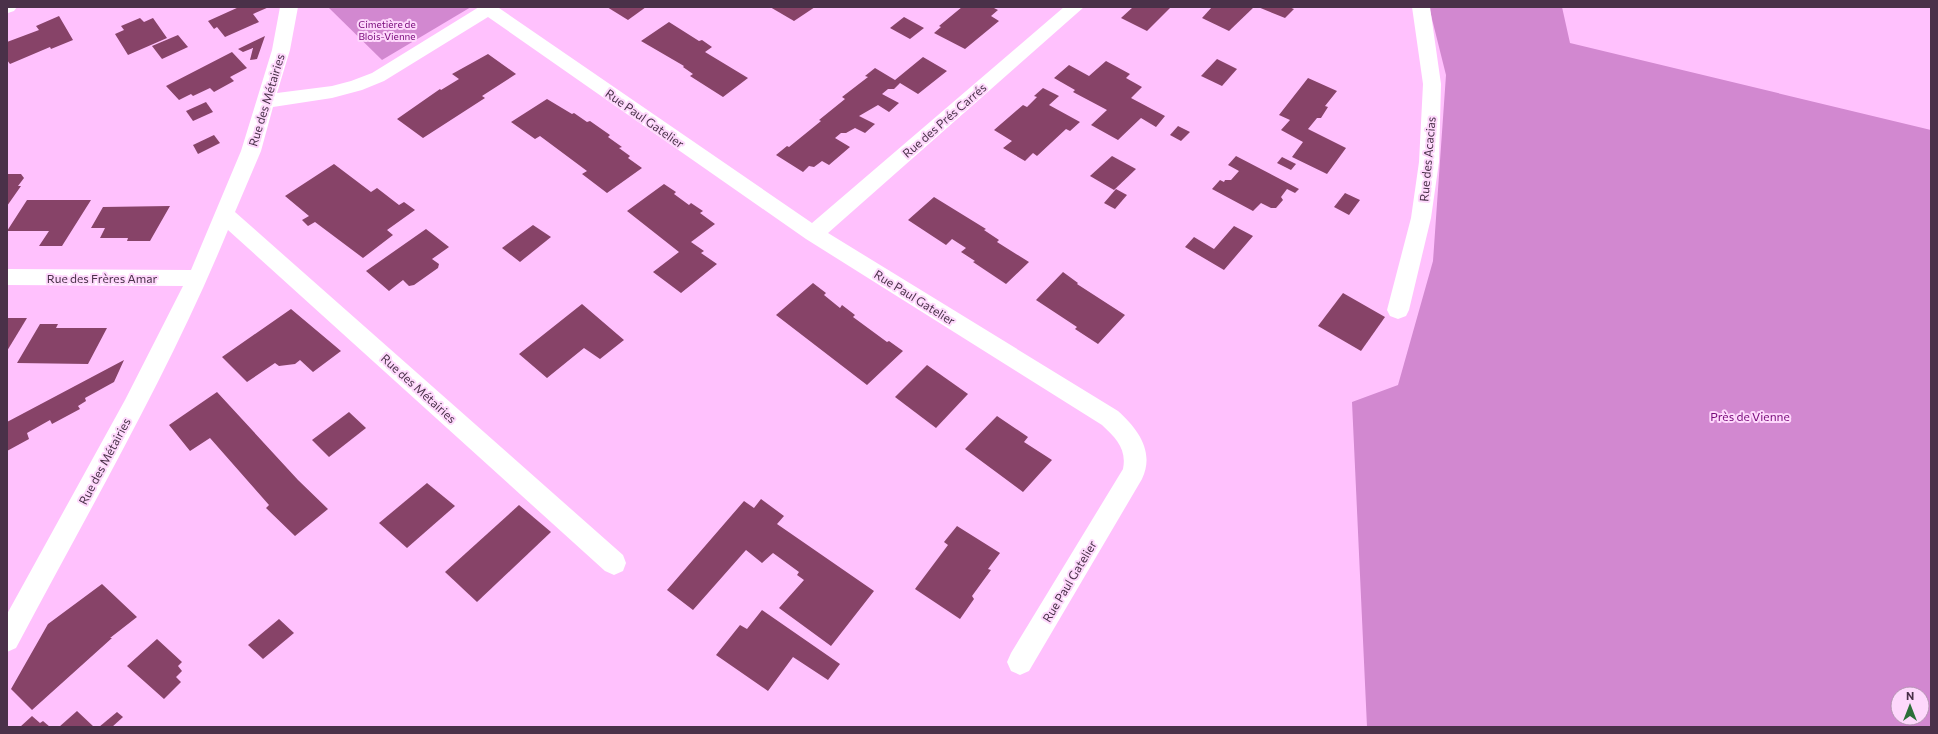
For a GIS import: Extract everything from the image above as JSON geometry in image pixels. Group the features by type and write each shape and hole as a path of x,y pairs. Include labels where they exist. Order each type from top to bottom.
{"street":[{"name":"Rue des Métairies","path":"7,639 133,407 198,278 251,151 281,50 289,7"},
{"name":"Rue des Prés Carrés","path":"812,234 1075,7"},
{"name":"Rue des Acacias","path":"1398,310 1421,218 1429,162 1432,84 1421,7"},
{"path":"267,101 332,92 356,86 378,77 490,8"},
{"name":"Rue Paul Gatelier","path":"490,8 812,234 1110,418 1126,433 1133,444 1136,464 1129,483 1020,662"},
{"name":"Rue des Métairies","path":"224,214 614,563"},
{"name":"Rue des Frères Amar","path":"7,277 198,278"}],"green space":[{"name":"Cimetière de Blois-Vienne","path":"328,7 471,7 382,60"},
{"name":"Près de Vienne","path":"1429,7 1562,7 1570,43 1931,130 1931,727 1367,727 1352,402 1398,385 1433,261 1446,75"}],"building":[{"path":"239,7 269,7 253,14 259,22 225,37 217,27 214,29 208,21"},
{"path":"607,7 646,7 628,20"},
{"path":"770,7 815,7 794,21"},
{"path":"962,7 992,7 998,10 991,16 999,21 965,49 934,33 941,27 939,26"},
{"path":"1133,7 1171,7 1147,31 1121,18"},
{"path":"1212,7 1254,7 1229,31 1202,18"},
{"path":"1258,7 1289,7 1294,9 1285,18"},
{"path":"59,16 73,40 51,49 50,47 10,64 7,60 7,42 39,30 36,26"},
{"path":"904,17 924,28 910,39 890,28"},
{"path":"140,18 144,22 153,18 167,38 128,55 115,34 124,30 121,26"},
{"path":"669,22 699,41 702,40 712,47 705,52 748,78 723,97 690,76 693,74 683,67 684,66 641,41"},
{"path":"178,35 188,47 162,59 152,46"},
{"path":"265,36 257,59 250,60 253,48 243,52 238,49"},
{"path":"232,52 247,68 230,77 234,81 214,92 210,88 193,96 191,94 179,100 166,86"},
{"path":"488,54 516,74 482,96 485,98 423,138 397,119 440,89 441,90 459,79 452,74"},
{"path":"923,57 947,71 918,94 900,83 894,89 888,89 882,94 899,103 889,112 878,105 859,116 875,124 865,133 855,128 846,133 841,133 835,138 850,147 829,165 822,161 814,167 809,166 803,172 776,155 787,146 789,147 821,121 819,120 845,99 842,97 868,77 865,76 875,68 895,80"},
{"path":"1217,59 1237,69 1222,86 1201,76"},
{"path":"1106,61 1130,74 1126,78 1142,87 1131,98 1165,116 1156,127 1141,118 1118,140 1091,125 1107,110 1073,92 1075,90 1054,78 1069,65 1089,76"},
{"path":"1308,78 1337,91 1325,106 1328,107 1321,118 1317,118 1308,129 1346,148 1327,174 1292,157 1303,142 1281,130 1290,120 1279,115"},
{"path":"1043,88 1059,96 1049,105 1080,122 1070,131 1066,129 1037,156 1033,153 1025,161 1003,148 1012,141 994,130 1023,105 1027,107 1037,97 1034,96"},
{"path":"547,99 572,114 574,113 587,122 590,121 610,135 608,137 622,147 619,148 630,156 628,158 642,168 607,193 582,174 587,171 540,136 535,139 511,122"},
{"path":"206,102 213,112 193,121 186,111"},
{"path":"1178,126 1190,132 1181,141 1170,135"},
{"path":"214,135 220,143 198,154 193,145"},
{"path":"1112,156 1136,169 1114,190 1090,176"},
{"path":"1236,156 1299,189 1295,193 1287,189 1281,197 1283,200 1276,208 1271,208 1261,203 1253,211 1212,189 1220,180 1224,182 1225,180 1231,180 1239,171 1228,165"},
{"path":"1282,157 1296,164 1291,170 1277,163"},
{"path":"334,164 371,192 377,188 399,205 404,202 415,210 387,230 393,235 363,258 315,222 308,226 302,220 309,216 285,196"},
{"path":"7,174 21,174 24,178 18,186 21,186 7,206"},
{"path":"664,184 676,192 674,194 689,205 691,203 703,211 700,213 715,224 691,242 704,251 701,253 717,264 681,293 653,272 679,252 627,211"},
{"path":"1116,189 1127,195 1115,209 1104,203"},
{"path":"1345,193 1360,200 1349,215 1334,207"},
{"path":"934,197 986,229 984,230 999,240 997,242 1029,262 1006,284 961,252 966,248 952,239 946,245 908,220"},
{"path":"27,200 91,200 62,246 39,246 49,231 7,231"},
{"path":"170,206 150,241 127,241 128,238 100,238 105,228 91,228 103,207"},
{"path":"533,225 551,237 520,262 502,248"},
{"path":"1234,226 1253,236 1224,270 1185,247 1194,237 1214,249"},
{"path":"426,229 449,247 432,259 439,264 438,268 414,285 409,286 403,280 389,291 366,271"},
{"path":"1063,272 1078,283 1077,284 1125,315 1098,344 1075,329 1077,327 1036,300"},
{"path":"813,283 826,293 824,295 840,308 842,305 855,315 853,317 887,342 889,341 903,351 867,385 776,315"},
{"path":"1343,293 1385,317 1361,351 1318,326"},
{"path":"582,304 624,340 600,359 584,348 547,378 519,354"},
{"path":"291,309 341,351 313,372 300,360 295,364 279,366 275,363 247,382 222,357"},
{"path":"7,318 27,318 7,351"},
{"path":"40,324 58,324 56,328 107,328 88,364 17,363"},
{"path":"124,360 114,382 85,398 86,401 78,406 80,409 52,424 50,420 27,433 29,439 7,451 7,422"},
{"path":"927,365 968,394 936,428 895,397"},
{"path":"217,392 298,480 328,509 295,536 266,508 269,505 210,438 190,451 169,425"},
{"path":"349,412 366,428 329,457 312,440"},
{"path":"997,416 1028,437 1024,442 1052,460 1023,492 965,449"},
{"path":"427,483 455,506 407,548 379,523"},
{"path":"761,499 784,516 777,524 874,591 831,646 779,608 804,580 797,575 799,572 773,553 762,563 746,550 693,610 667,590 744,501 754,508"},
{"path":"519,505 551,532 477,602 445,572"},
{"path":"957,526 1000,553 988,569 991,570 972,596 974,599 960,619 915,589 948,545 944,542"},
{"path":"102,584 137,617 110,638 112,638 32,710 11,689 48,624"},
{"path":"762,610 840,664 828,680 793,657 768,691 716,655 740,625 747,629"},
{"path":"279,619 294,633 263,659 248,645"},
{"path":"157,639 182,662 178,666 182,671 176,677 181,682 164,699 127,666"},
{"path":"77,711 94,727 59,727"},
{"path":"117,712 123,717 112,727 99,727"},
{"path":"32,716 40,723 43,721 50,727 20,727"}]}
